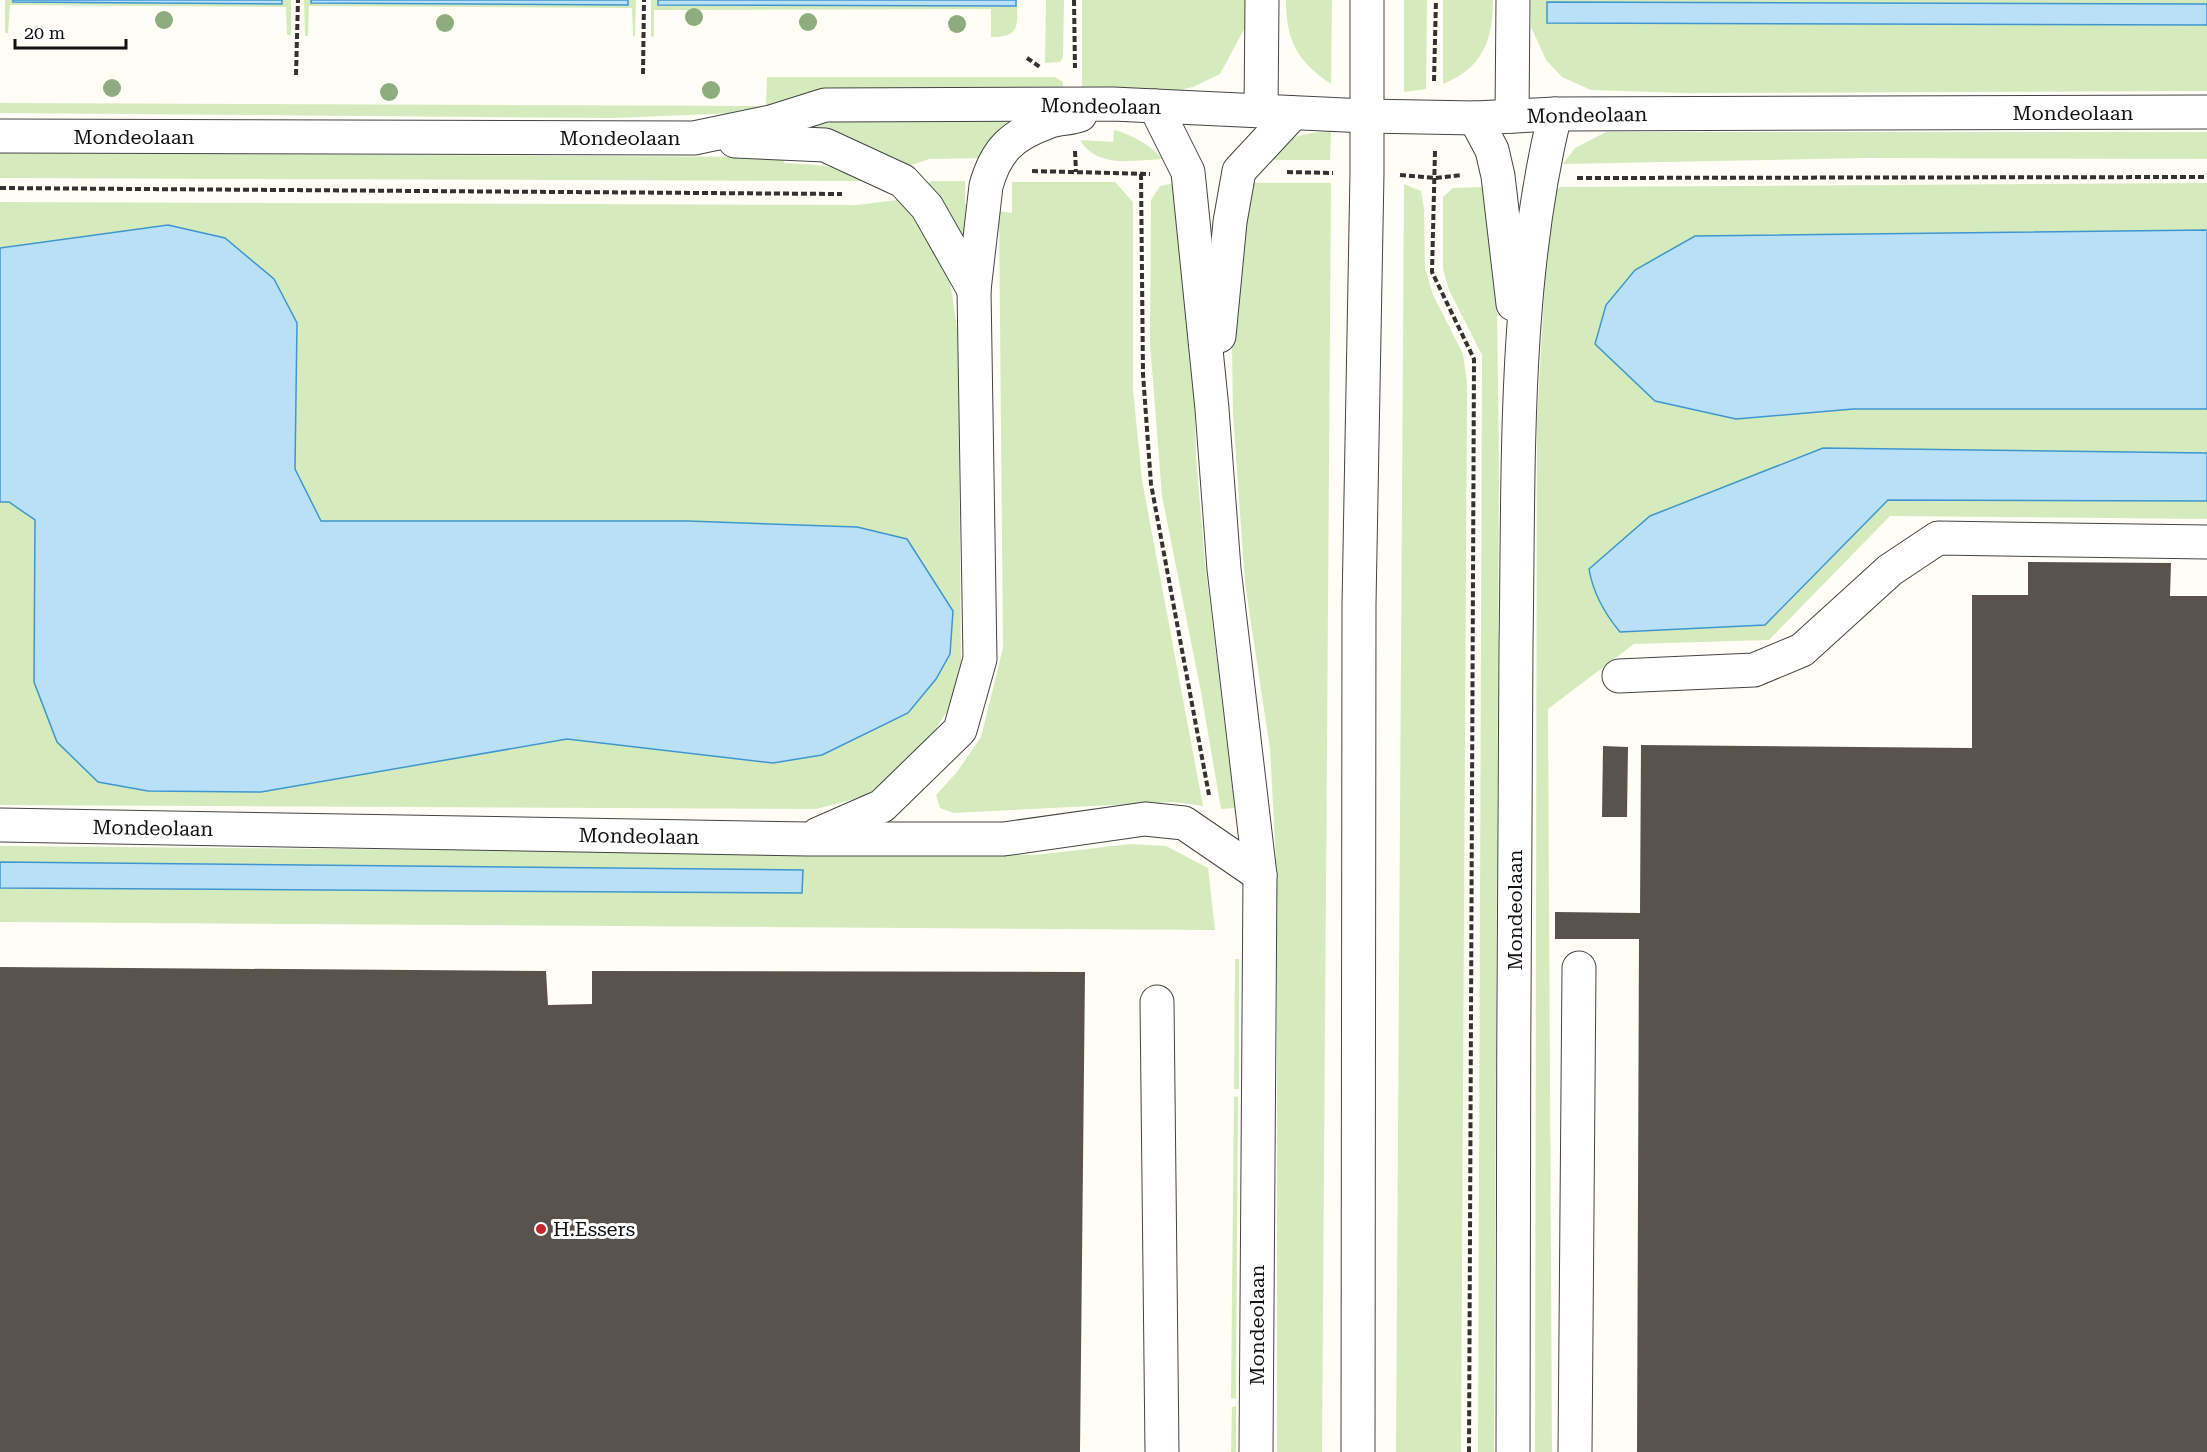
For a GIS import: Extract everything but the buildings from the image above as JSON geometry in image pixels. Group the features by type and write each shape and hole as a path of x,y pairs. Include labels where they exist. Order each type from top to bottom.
{"street":[{"path":"1261,111 1262,0"},
{"path":"1358,1452 1359,604 1367,0"},
{"path":"1512,116 1513,0"},
{"path":"807,839 882,806 960,730 980,659 974,290 986,186 991,170 1006,143 1049,121 1074,117 1113,104"},
{"name":"Mondeolaan","path":"0,136 694,138 771,122 825,105 1113,104 1366,116 1475,118 1555,114 2207,112"},
{"path":"1155,106 1188,172 1212,409"},
{"path":"1212,409 1230,222 1239,171 1293,113"},
{"path":"1520,368 1540,177 1555,114"},
{"path":"1475,118 1492,150 1498,176 1520,368"},
{"path":"694,138 825,146 903,181 927,207 974,290"},
{"name":"Mondeolaan","path":"1513,1452 1516,703 1520,368"},
{"name":"Mondeolaan","path":"1212,409 1224,569 1260,875 1256,1452"},
{"path":"1619,676 1754,670 1802,651 1890,570 1938,538 2207,542"},
{"name":"Mondeolaan","path":"0,825 807,839 1004,839 1145,819 1184,823 1260,875"},
{"path":"1575,1452 1579,968"},
{"path":"1157,1002 1162,1452"}],"path":[{"path":"296,75 298,0"},
{"path":"643,74 644,0"},
{"path":"1074,0 1075,72"},
{"path":"1434,93 1436,0"},
{"path":"1027,58 1046,72"},
{"path":"1435,148 1432,272 1474,359 1469,1452"},
{"path":"1024,171 1161,173"},
{"path":"1286,172 1330,173"},
{"path":"1141,174 1143,374 1151,484 1210,804"},
{"path":"1401,176 1435,178 1472,174"},
{"path":"1571,178 2207,177"},
{"path":"0,188 854,194"}],"green space":[{"path":"5,0 291,0 291,35 287,35 286,7 10,5 8,33 5,33"},
{"path":"304,0 636,0 635,36 633,36 632,8 309,6 308,36 305,36"},
{"path":"651,0 1017,0 1017,23 1008,35 991,37 991,9 654,10 654,36 651,37"},
{"path":"1046,0 1064,0 1063,57 1060,62 1045,63"},
{"path":"1082,0 1247,0 1247,24 1220,74 1193,87 1171,92 1082,89"},
{"path":"1286,0 1332,0 1331,84 1310,67 1296,49 1288,27"},
{"path":"1404,0 1427,0 1426,89 1404,92"},
{"path":"1443,0 1493,0 1491,28 1483,51 1467,70 1443,84"},
{"path":"1531,0 2207,0 2207,91 1686,93 1591,90 1562,77 1546,60 1531,27"},
{"path":"767,77 1055,77 1063,82 1063,91 767,112 612,118 0,113 0,103 766,106"},
{"path":"1024,113 984,158 929,159 903,168 812,132 810,125 811,123 816,126 838,120"},
{"path":"1114,130 1141,141 1163,159 1117,161 1106,159 1087,149 1080,140 1113,142"},
{"path":"1331,131 1330,160 1264,160 1286,141 1312,133"},
{"path":"1606,132 2207,132 2207,159 1865,158 1563,164 1575,148"},
{"path":"0,153 783,157 784,163 828,167 869,181 0,178"},
{"path":"932,181 965,181 965,204 978,205 967,244 952,219 924,184"},
{"path":"1012,182 1115,182 1133,202 1133,390 1142,480 1203,806 1174,802 953,813 940,808 936,795 957,772 981,737 1003,648 999,211 1012,213"},
{"path":"1175,183 1192,315 1196,456 1205,563 1235,808 1221,809 1201,692 1162,496 1150,343 1151,200 1160,186"},
{"path":"1250,183 1331,183 1322,1452 1277,1452 1277,880 1270,749 1245,583 1233,414 1232,345"},
{"path":"2207,183 2207,519 1890,516 1769,640 1634,644 1548,709 1552,1452 1535,1452 1537,420 1550,193 1560,187"},
{"path":"1404,184 1421,191 1424,208 1425,268 1433,295 1463,354 1467,382 1461,1452 1396,1452"},
{"path":"1484,187 1497,312 1499,461 1494,1452 1478,1452 1482,355 1449,290 1443,269 1443,197 1453,188"},
{"path":"897,200 921,224 950,280 958,336 961,666 948,710 922,750 874,794 816,809 0,805 0,202 857,205"},
{"path":"1130,844 1166,846 1208,868 1215,930 0,922 0,846 1036,855"},
{"path":"1235,959 1239,959 1239,1089 1234,1089"},
{"path":"1234,1096 1238,1097 1236,1399 1231,1398"},
{"path":"1236,1406 1236,1452 1231,1452 1232,1407"}],"water":[{"path":"13,0 282,0 282,4 13,2"},
{"path":"311,0 628,0 628,5 311,3"},
{"path":"658,0 1016,0 1016,6 658,5"},
{"path":"1547,2 2207,4 2207,25 1547,23"},
{"path":"168,225 225,238 274,279 297,323 295,469 321,521 688,521 857,527 907,539 953,611 950,654 936,679 908,713 822,755 773,763 567,739 261,792 148,791 98,782 57,742 34,682 35,520 9,502 0,502 0,248"},
{"path":"2207,230 2207,409 1853,409 1736,419 1655,401 1595,344 1606,305 1635,270 1695,236"},
{"path":"1823,448 2207,453 2207,501 1888,500 1765,625 1620,632 1600,603 1589,569 1650,516"},
{"path":"0,862 803,870 802,893 0,888"}],"place":[{"name":"H.Essers","path":"541,1229"}]}
